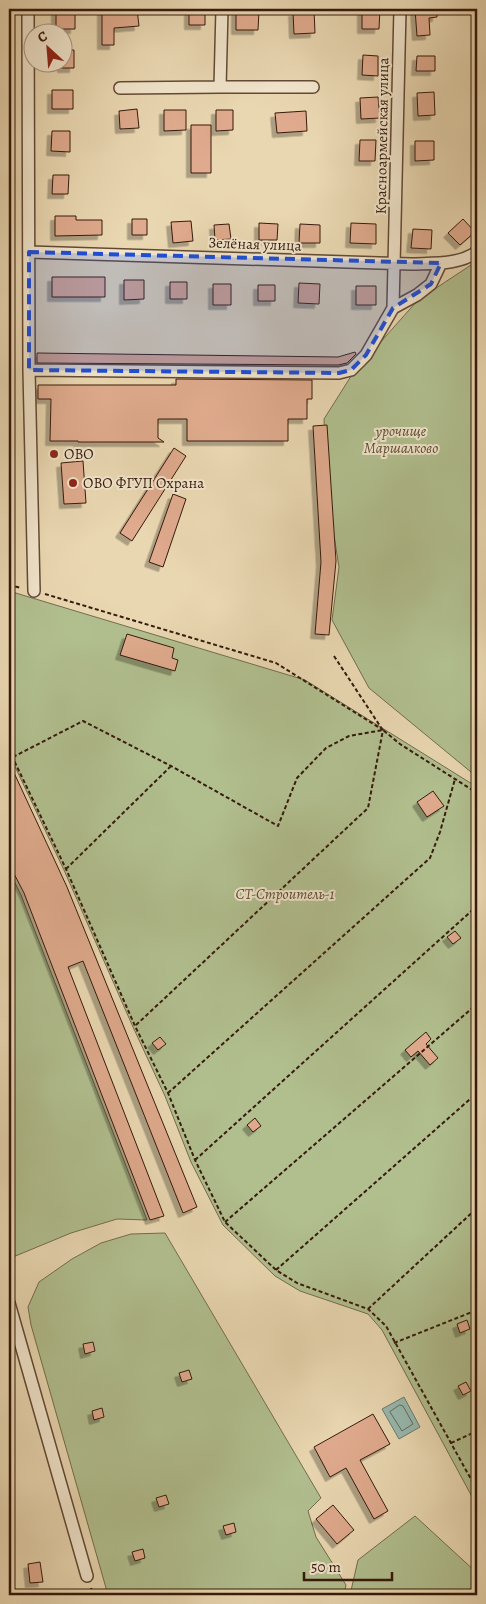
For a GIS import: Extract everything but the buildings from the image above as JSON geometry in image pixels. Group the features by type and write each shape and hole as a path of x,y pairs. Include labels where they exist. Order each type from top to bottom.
{"street":[{"path":"28,9 29,370 34,591"},
{"path":"220,87 222,9"},
{"name":"Красноармейская улица","path":"393,308 400,9"},
{"path":"120,88 313,87"},
{"name":"Зелёная улица","path":"29,252 394,263 453,262 472,256 477,252"},
{"path":"29,370 338,373 351,370 366,355 393,308 417,295 431,284 441,263"},
{"path":"9,1304 87,1576"}],"path":[{"path":"9,585 276,663 477,793"},
{"path":"135,1026 368,808 382,730 334,656"},
{"path":"13,757 83,721 171,766 278,826 298,778 326,748 349,736 382,730"},
{"path":"9,750 66,869 135,1026 168,1093 195,1160 225,1222 276,1270 298,1283 368,1309 386,1326 477,1490"},
{"path":"66,869 171,766"},
{"path":"168,1093 430,858 440,832 455,779"},
{"path":"195,1160 477,906"},
{"path":"225,1222 477,1004"},
{"path":"276,1270 477,1093"},
{"path":"368,1309 477,1208"},
{"path":"394,1343 477,1310"},
{"path":"452,1443 477,1431"}],"highlighted area":[{"path":"29,252 441,263 431,284 393,308 366,355 351,370 339,373 29,370"}],"green space":[{"name":"урочище Маршалково","path":"477,261 477,777 369,688 332,620 339,567 327,492 324,419 353,373 418,300"},
{"name":"СТ-Строитель-1","path":"9,591 305,680 477,787 477,1506 382,1330 368,1314 300,1291 275,1276 223,1225 191,1162 165,1096 64,870 9,754"},
{"path":"9,871 21,895 147,1220 117,1219 71,1233 13,1257 9,1255"},
{"path":"165,1233 321,1498 308,1511 316,1537 346,1585 344,1595 108,1595 31,1325 28,1307 39,1282 72,1259 101,1243 131,1234"},
{"path":"415,1516 477,1573 477,1595 350,1595 358,1560"}],"water":[{"path":"404,1397 420,1427 399,1439 382,1409"}],"place":[{"name":"ОВО","path":"54,454"},
{"name":"ОВО ФГУП Охрана","path":"73,483"}]}
